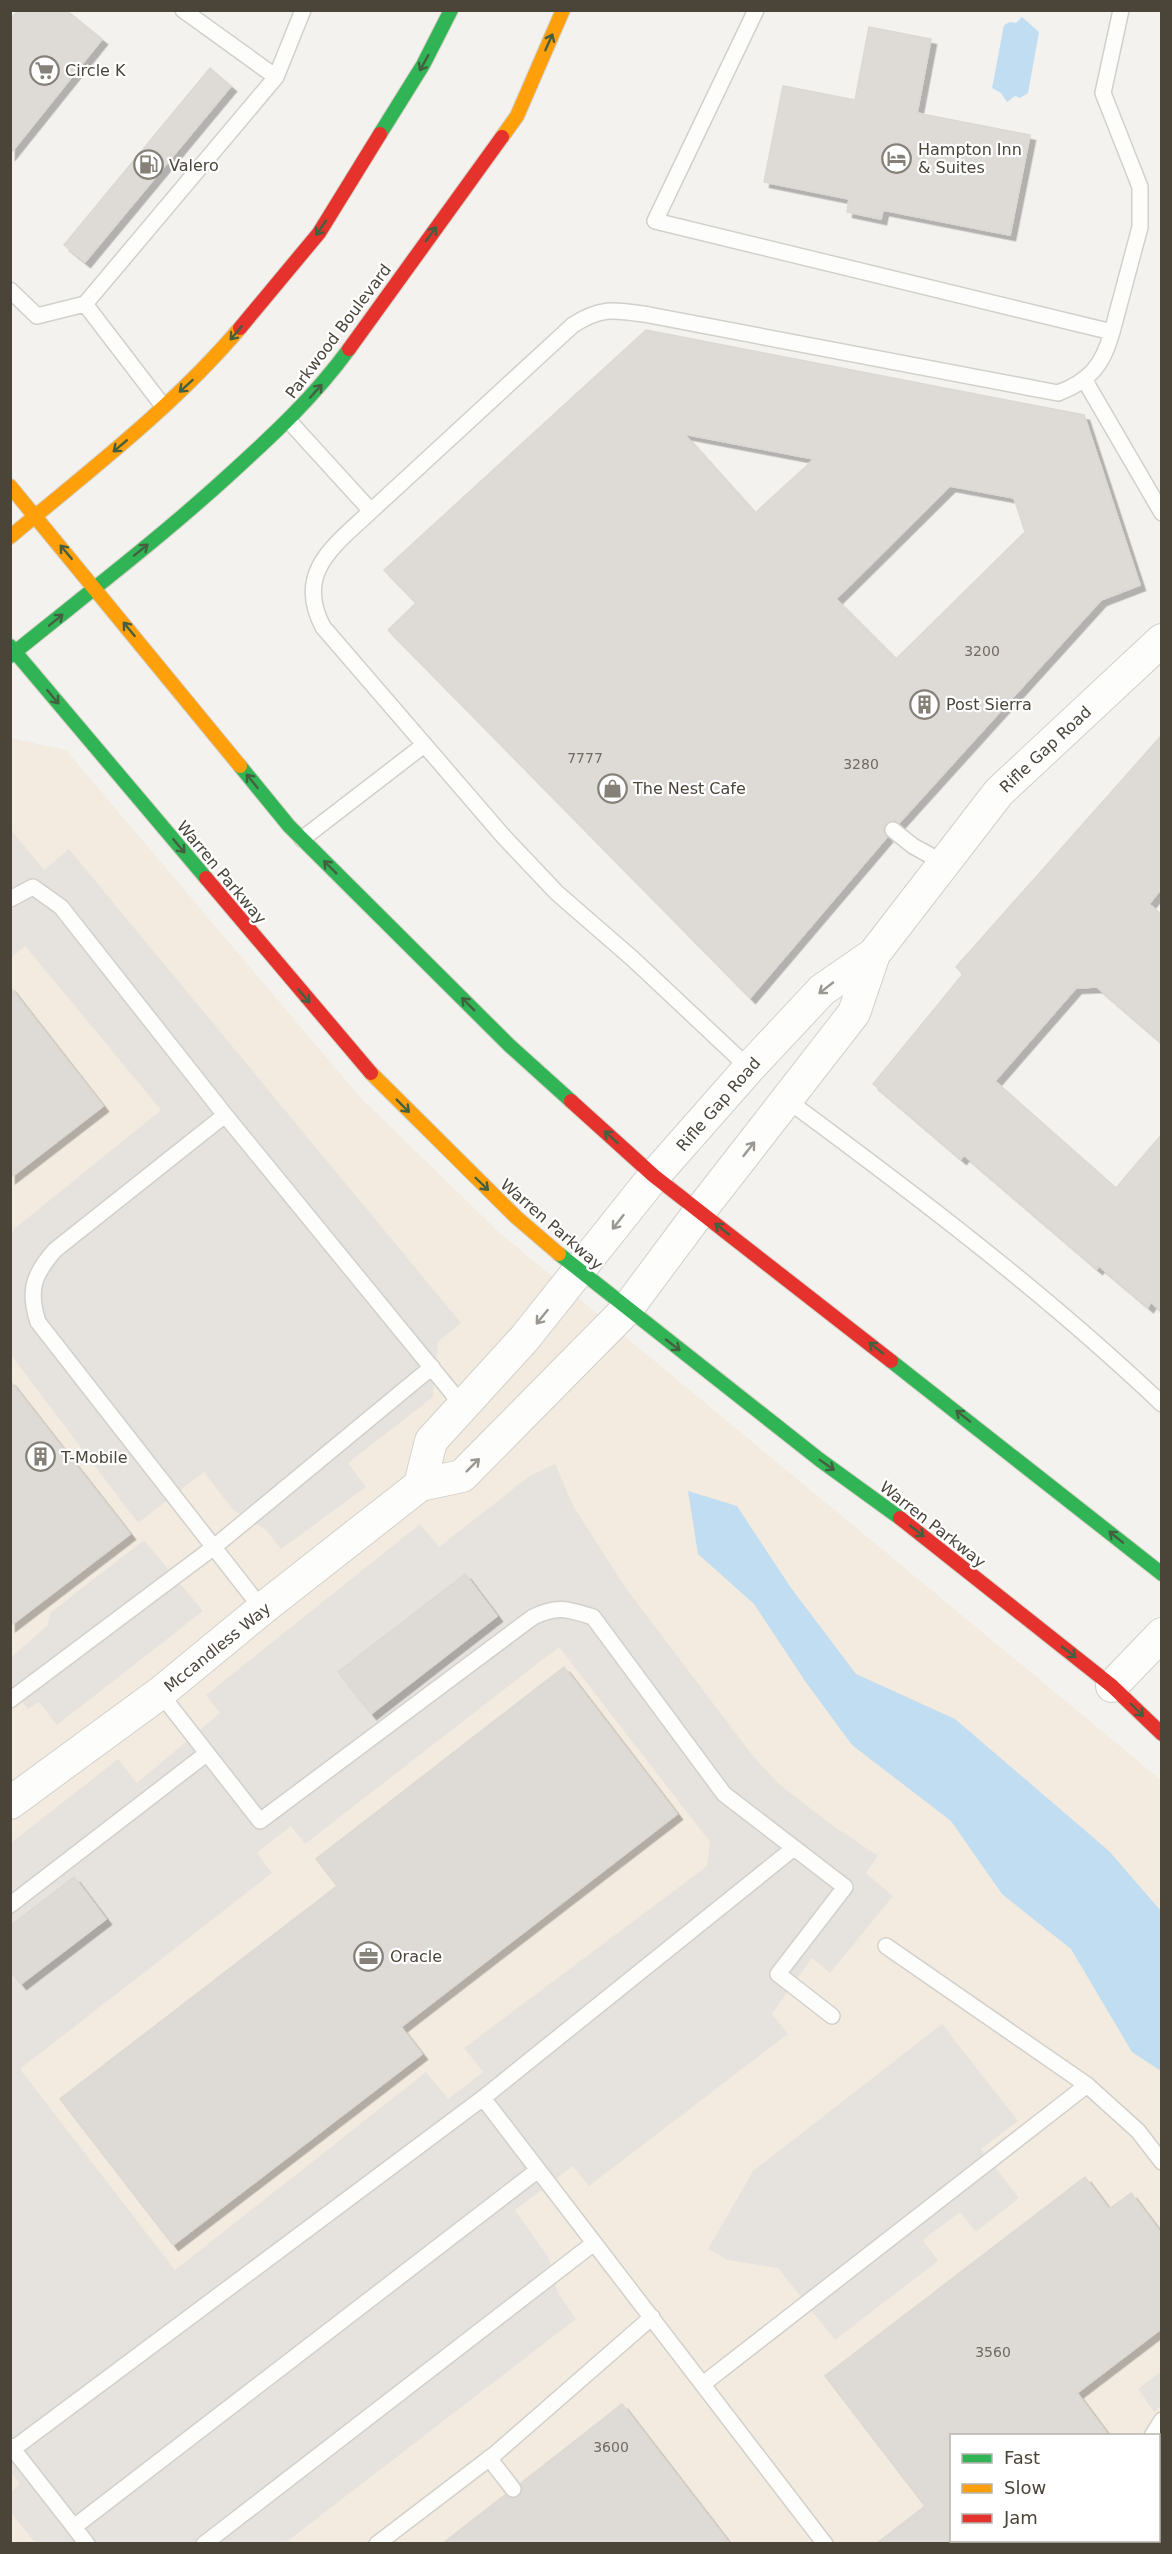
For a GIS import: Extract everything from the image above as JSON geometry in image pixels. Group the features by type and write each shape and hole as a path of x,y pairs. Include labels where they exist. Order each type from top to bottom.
{"main road":[{"path":"10,537 208,366 319,233 423,65 451,10"},
{"name":"Parkwood Boulevard","path":"12,651 95,588 194,507 289,421 326,380 517,116 563,10"},
{"path":"10,486 302,839 510,1046 654,1176 1161,1574"},
{"name":"Warren Parkway","path":"12,651 366,1068 516,1217 627,1309 820,1460 871,1495 1112,1686 1161,1734"}],"street":[{"name":"Rifle Gap Road","path":"579,1271 654,1176 749,1068 822,990 874,954 999,792 1161,640"},
{"name":"Rifle Gap Road","path":"627,1309 854,1013 874,954"},
{"path":"420,1485 431,1441 524,1339 579,1271"},
{"name":"Mccandless Way","path":"10,1803 160,1694 262,1609 420,1485 462,1476 627,1309"},
{"path":"1112,1686 1161,1634"}],"lane":[{"path":"183,10 276,77"},
{"path":"10,290 37,316 85,304 276,77 303,10"},
{"path":"756,10 655,221 1112,332"},
{"path":"749,1068 633,959 556,893 504,837 323,627 314,604 316,574 323,559 371,511 573,325 596,312 609,310 648,315 1045,392 1058,393 1084,379 1101,364 1146,227 1140,187 1103,93 1121,10"},
{"path":"85,304 163,406"},
{"path":"1084,379 1161,513"},
{"path":"289,421 371,511"},
{"path":"302,839 424,745"},
{"path":"893,830 914,846 944,863"},
{"path":"10,899 33,887 61,907 225,1114 463,1406"},
{"path":"787,1100 906,1188 1101,1346 1161,1404"},
{"path":"225,1114 55,1251 41,1265 32,1302 39,1322 262,1609"},
{"path":"10,1700 214,1547 432,1367"},
{"path":"160,1694 260,1821 533,1617 551,1609 567,1609 593,1617 724,1794 845,1887 778,1974 832,2016"},
{"path":"10,1905 206,1754"},
{"path":"87,2544 12,2447 483,2098 794,1848"},
{"path":"886,1946 1087,2085 1138,2131 1161,2162"},
{"path":"703,2384 1087,2085"},
{"path":"483,2098 825,2544"},
{"path":"74,2527 538,2170"},
{"path":"204,2544 594,2243"},
{"path":"377,2544 489,2458 574,2387 651,2317"},
{"path":"1153,2434 1161,2420"},
{"path":"489,2458 513,2489"}],"shaded area":[{"path":"10,738 66,750 360,1097 501,1234 1161,1780 1161,2543 11,2543"},
{"path":"12,831 44,870 69,849 461,1323 438,1342 433,1397 348,1463 366,1487 281,1549 265,1529 232,1509 204,1472 138,1523 11,1355 11,1234 14,1229 161,1110 25,946 11,958"},
{"path":"555,1464 574,1507 625,1587 753,1756 779,1784 832,1825 878,1856 866,1873 893,1896 830,1973 812,1958 772,2014 788,2034 589,2186 573,2166 515,2210 549,2258 558,2293 576,2319 285,2543 35,2543 11,2512 10,2493 20,2484 10,2471 11,1843 118,1759 137,1783 220,1713 206,1695 420,1524 439,1547 531,1475","holes":["559,1647 710,1842 707,1866 464,2048 483,2072 448,2099 426,2072 175,2270 20,2069 272,1873 257,1853 291,1826 305,1844"]},
{"path":"144,1540 203,1611 57,1725 39,1702 28,1709 11,1689 10,1658 48,1625 50,1613"},
{"path":"942,2024 1018,2121 981,2149 1019,2198 976,2232 960,2212 923,2240 938,2261 835,2340 778,2268 728,2260 708,2249 753,2171"},
{"path":"1161,2371 1161,2406 1154,2412 1138,2389"}],"water":[{"path":"1022,17 1039,32 1028,93 1020,98 1015,96 1007,102 1001,93 992,88 1004,25 1010,22 1016,23"},
{"path":"688,1491 737,1506 791,1588 856,1674 955,1719 1109,1851 1161,1911 1161,2071 1132,2052 1071,1949 1002,1894 951,1821 852,1745 805,1681 754,1604 698,1554"}],"building":[{"name":"Circle K","path":"18,10 66,10 102,39 10,154 10,20"},
{"name":"Hampton Inn & Suites","path":"869,27 931,39 917,113 1030,135 1010,235 883,210 881,219 847,212 849,199 764,182 783,86 855,100"},
{"name":"Valero","path":"210,68 231,86 85,262 64,245"},
{"name":"Post Sierra","path":"646,330 1084,415 1140,585 1101,600 899,823 894,820 886,824 883,829 887,837 750,998 388,630 416,603 384,570","holes":["684,434 814,459 755,513","950,486 1014,498 1025,532 896,659 836,599"]},
{"path":"1161,736 1161,889 1149,904 1161,914 1161,1042 1097,987 1076,988 995,1081 1116,1188 1161,1135 1161,1311 1151,1302 1148,1307 1099,1266 1097,1269 964,1155 961,1159 873,1084 963,974 956,967"},
{"path":"10,987 103,1106 10,1178"},
{"name":"T-Mobile","path":"10,1381 130,1534 10,1626"},
{"path":"465,1574 497,1616 371,1714 338,1672"},
{"name":"Oracle","path":"564,1667 677,1814 401,2027 422,2054 173,2245 60,2099 337,1886 316,1859"},
{"path":"74,1877 106,1919 21,1984 10,1970 10,1926"},
{"path":"1085,2177 1109,2209 1131,2193 1161,2233 1161,2329 1077,2393 1108,2434 950,2434 951,2543 876,2544 925,2506 825,2376"},
{"path":"622,2404 730,2544 442,2544 505,2495 510,2498 518,2497 522,2492 521,2483"}],"traffic: fast":[{"path":"380,134 423,65 451,10"},
{"path":"10,656 203,499 277,430 336,367 349,349"},
{"path":"10,646 206,878"},
{"path":"240,766 289,826 510,1046 571,1101"},
{"path":"559,1254 820,1460 900,1518"},
{"path":"891,1361 1162,1574"}],"traffic: slow":[{"path":"502,137 517,116 563,10"},
{"path":"10,537 159,411 187,385 240,328"},
{"path":"10,486 240,766"},
{"path":"371,1073 516,1217 559,1254"}],"traffic: jam":[{"path":"240,328 319,233 380,134"},
{"path":"349,349 502,137"},
{"path":"206,878 371,1073"},
{"path":"571,1101 654,1176 891,1361"},
{"path":"900,1518 1112,1686 1162,1734"}],"place":[{"name":"Circle K","path":"44,70"},
{"name":"Hampton Inn & Suites","path":"897,158"},
{"name":"Valero","path":"148,165"},
{"name":"Post Sierra","path":"925,704"},
{"name":"The Nest Cafe","path":"612,788"},
{"name":"T-Mobile","path":"40,1457"},
{"name":"Oracle","path":"369,1956"}]}
